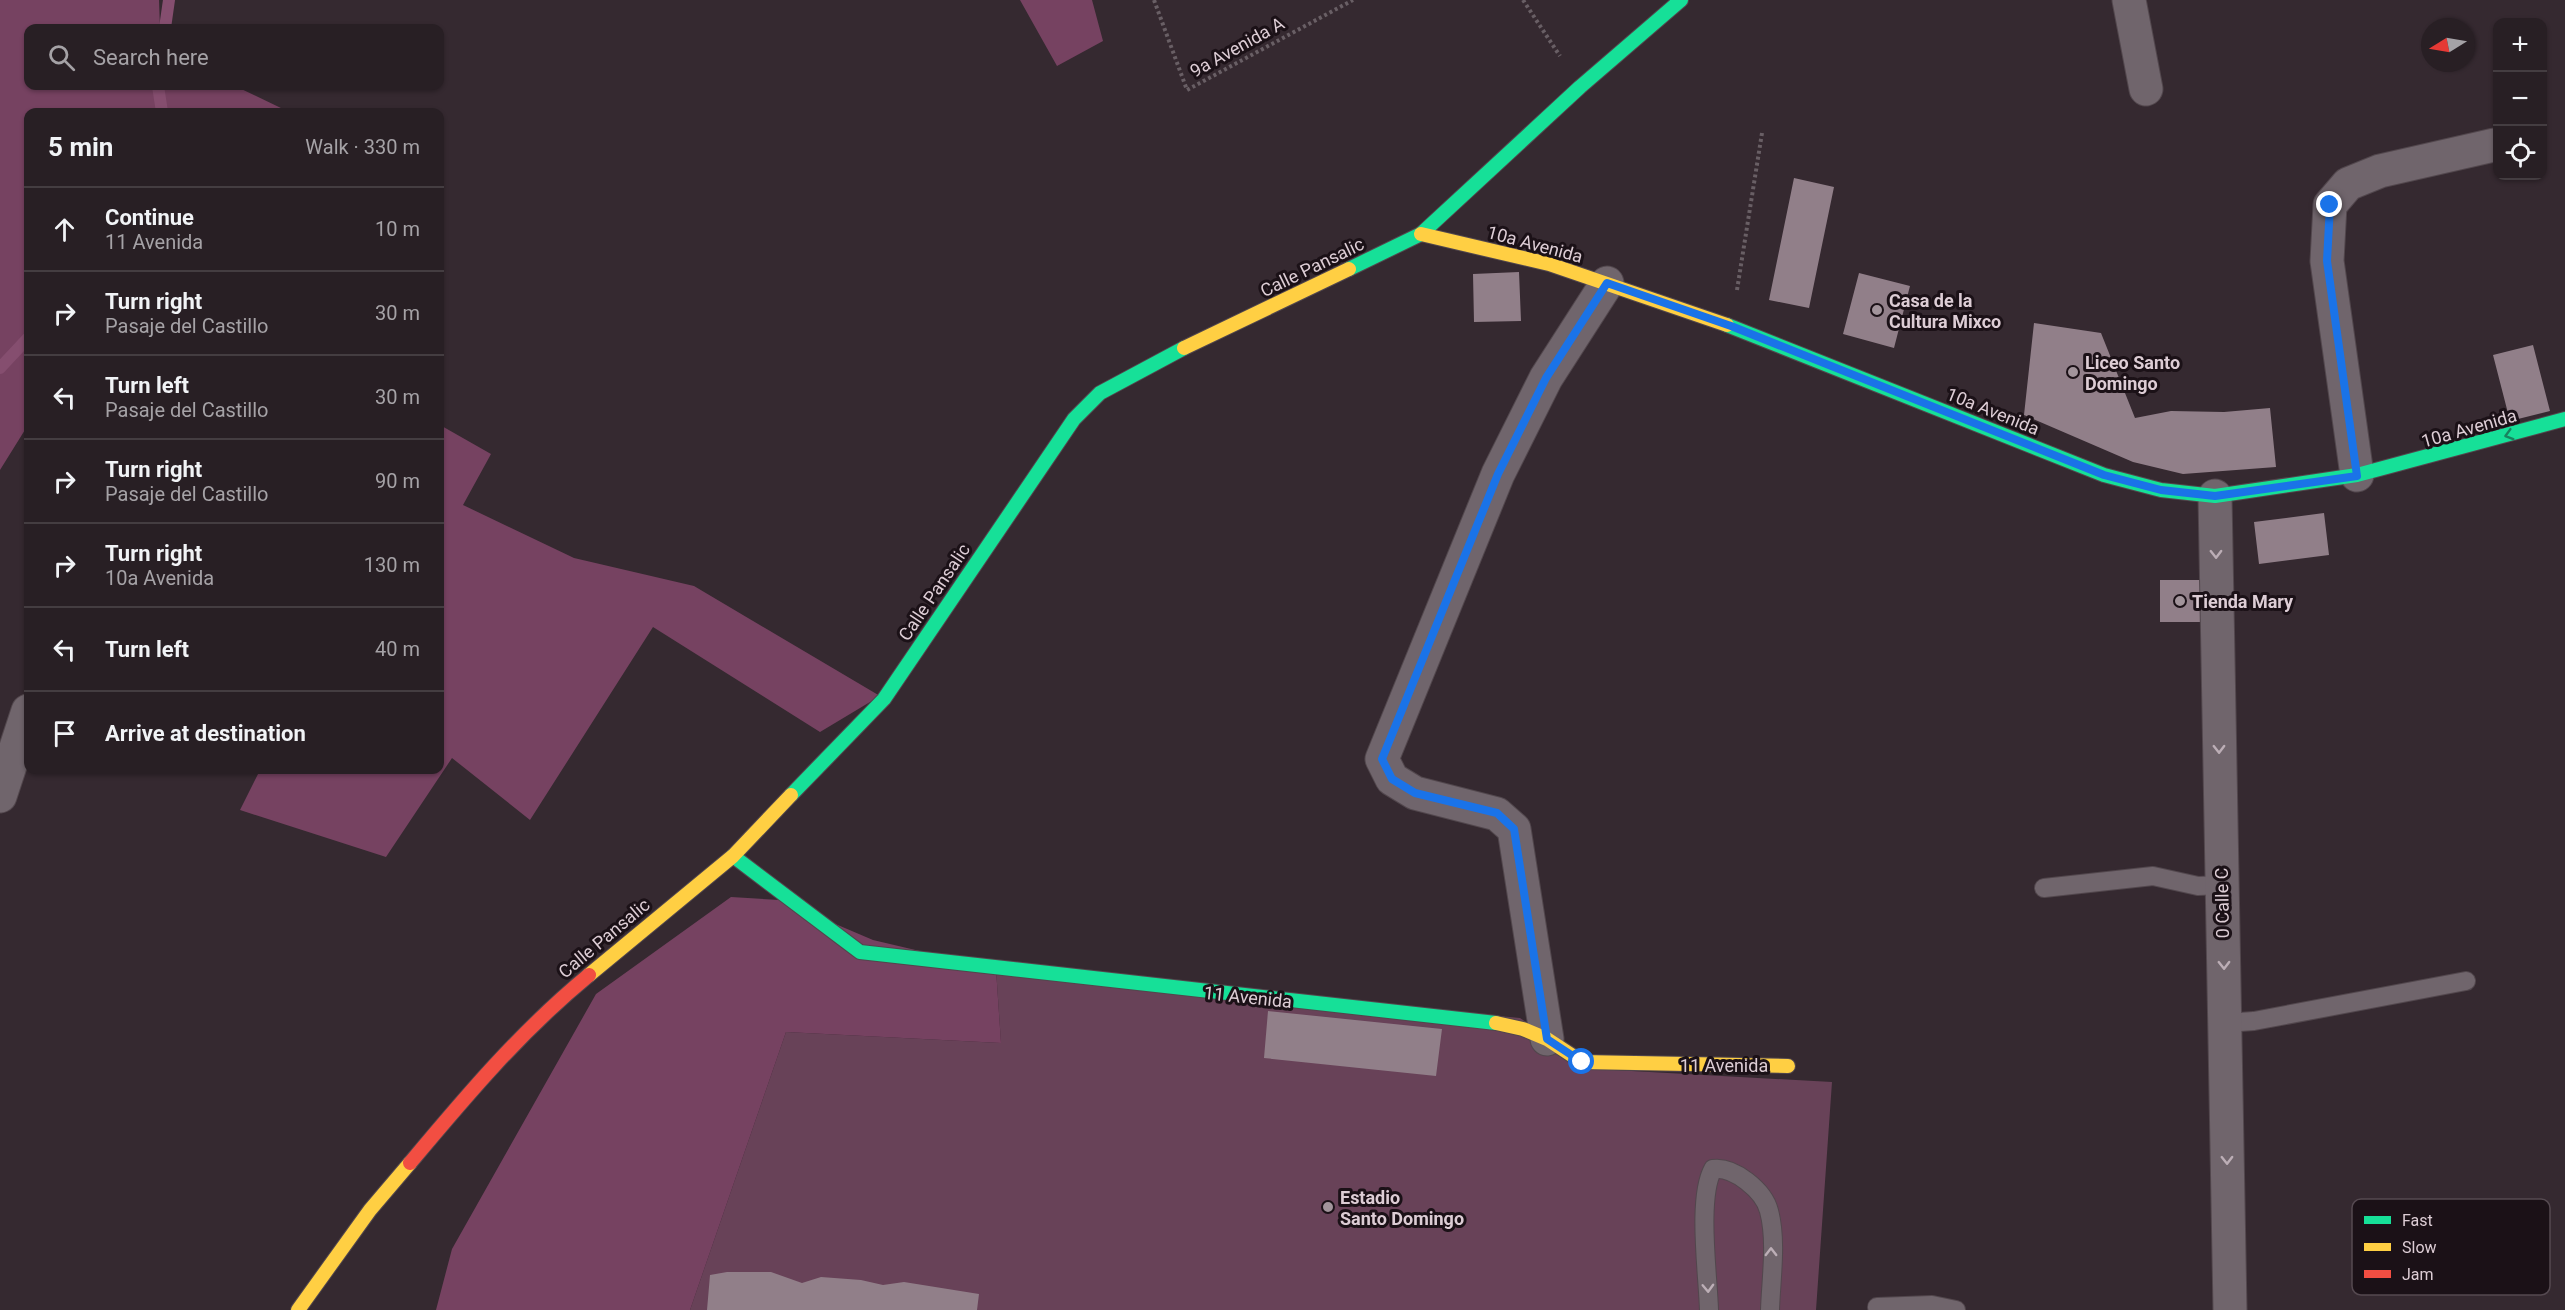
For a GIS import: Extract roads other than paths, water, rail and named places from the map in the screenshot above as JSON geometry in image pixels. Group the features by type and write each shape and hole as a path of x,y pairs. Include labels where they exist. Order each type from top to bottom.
{"street":[{"name":"Calle Pansalic","path":"298,1310 370,1210 482,1077 542,1014 733,856 884,699 1074,419 1100,393 1139,370 1421,234 1580,87 1681,0"},
{"path":"2128,0 2146,88"},
{"path":"2357,476 2327,261 2330,205 2348,184 2380,171 2493,145"},
{"name":"10a Avenida","path":"1421,234 1549,264 1607,283 1731,326 2104,475 2161,490 2215,496 2357,476 2565,419"},
{"path":"1547,1039 1514,829 1497,813 1415,793 1392,779 1382,759 1498,474 1546,378 1607,283"},
{"name":"0 Calle C","path":"2215,496 2230,1310"},
{"path":"0,796 24,723"},
{"name":"11 Avenida","path":"733,856 860,952 893,958 1500,1023 1547,1039 1582,1062 1788,1066"}],"lane":[{"path":"2044,888 2153,876 2198,886 2222,885"},
{"path":"2225,1023 2254,1020 2466,981"},
{"path":"1709,1310 1705,1206 1707,1180 1713,1169 1724,1168 1736,1172 1749,1182 1769,1209 1772,1247 1770,1310"},
{"path":"1877,1306 1932,1305 1956,1310"}],"waterway":[{"path":"166,24 169,0"},
{"path":"159,90 161,108"},
{"path":"0,368 24,342"}],"place":[{"name":"Casa de la Cultura Mixco","path":"1877,310"},
{"name":"Liceo Santo Domingo","path":"2073,372"},
{"name":"Tienda Mary","path":"2180,601"},
{"name":"Estadio Santo Domingo","path":"1328,1207"}]}
